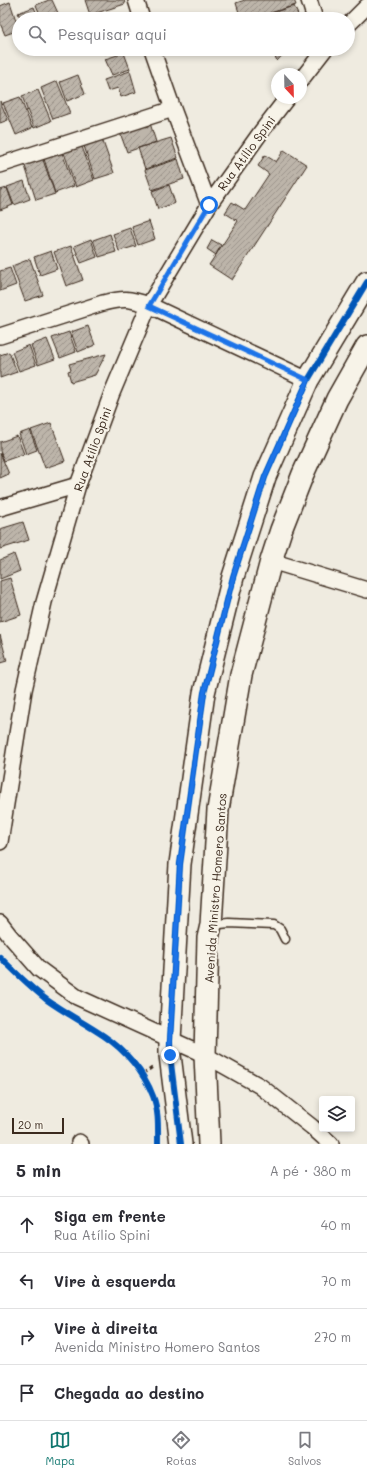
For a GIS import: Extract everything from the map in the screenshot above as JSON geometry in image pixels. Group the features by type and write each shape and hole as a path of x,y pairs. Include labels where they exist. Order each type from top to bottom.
{"street":[{"path":"136,0 140,12"},
{"path":"309,0 313,12"},
{"path":"355,18 367,6"},
{"path":"154,56 209,205"},
{"path":"307,72 320,56"},
{"name":"Rua Atílio Spini","path":"0,842 24,690 42,609 78,485 112,393 149,306 209,205 282,104"},
{"path":"0,165 173,109"},
{"path":"181,1144 170,1040 180,864 204,693 233,577 265,477 308,380 367,282"},
{"path":"0,336 102,303 120,299 133,300 308,380"},
{"name":"Avenida Ministro Homero Santos","path":"209,1144 205,1055 208,938 211,925 218,810 241,675 271,561 281,530 303,474 337,399 367,346"},
{"path":"0,508 78,485"},
{"path":"271,561 367,590"},
{"path":"0,923 39,969 77,997 205,1055 260,1086 331,1144"}],"lane":[{"path":"211,925 229,923 274,925 280,929 285,940"}],"path":[{"path":"138,1069 145,1080"}],"building":[{"path":"52,0 58,12 39,12 36,5"},
{"path":"85,0 124,0 125,4 100,12 89,12"},
{"path":"245,0 294,0 296,5 274,12 239,12 236,3"},
{"path":"10,2 13,12 12,12 12,32 5,35 0,23 0,6"},
{"path":"294,6 297,12 275,12"},
{"path":"34,7 36,12 21,12"},
{"path":"114,56 125,56 130,69 112,75 105,59"},
{"path":"275,56 282,56 277,61"},
{"path":"130,71 136,92 121,97 118,88 108,91 104,80"},
{"path":"78,75 85,94 67,101 60,82"},
{"path":"57,81 70,113 53,119 41,88"},
{"path":"38,90 51,121 34,128 22,96"},
{"path":"20,97 32,128 16,135 3,103"},
{"path":"0,101 8,120 0,123"},
{"path":"149,120 156,142 127,152 119,130"},
{"path":"101,136 114,173 95,179 83,143"},
{"path":"171,138 178,158 145,169 138,148"},
{"path":"81,144 94,180 76,187 63,150"},
{"path":"61,150 74,186 55,193 43,156"},
{"path":"284,150 307,165 232,280 209,265 238,221 225,213 232,202 245,210 269,174 258,166 265,155 276,162"},
{"path":"42,157 55,194 36,200 24,163"},
{"path":"178,159 184,179 152,190 145,170"},
{"path":"24,181 30,199 14,205 7,187"},
{"path":"169,185 175,203 158,209 152,191"},
{"path":"7,188 13,205 0,210 0,190"},
{"path":"149,221 155,239 138,245 132,227"},
{"path":"130,228 136,246 119,251 113,234"},
{"path":"110,234 116,252 99,257 93,240"},
{"path":"91,239 97,257 81,263 74,246"},
{"path":"212,240 221,245 216,255 207,249"},
{"path":"71,246 83,280 66,286 54,252"},
{"path":"51,251 57,269 40,275 34,257"},
{"path":"30,259 43,295 25,301 12,266"},
{"path":"10,268 16,285 0,291 0,271"},
{"path":"88,326 95,345 78,352 71,332"},
{"path":"69,332 76,352 60,358 52,338"},
{"path":"47,339 55,359 38,365 31,345"},
{"path":"29,345 36,365 19,371 12,352"},
{"path":"9,352 17,372 0,378 0,355"},
{"path":"106,354 95,375 71,382 68,371 71,370 69,364"},
{"path":"51,423 65,461 45,468 31,430"},
{"path":"30,430 37,450 26,454 19,434"},
{"path":"17,436 24,454 4,461 0,451 0,442"},
{"path":"0,453 9,474 0,478"},
{"path":"23,522 29,540 0,549 0,529"},
{"path":"14,554 20,571 0,579 0,560"},
{"path":"10,578 21,615 0,622 0,581"},
{"path":"0,635 7,661 0,663"}],"cycle path":[{"path":"181,1144 170,1055 170,1040 180,864 204,693 233,577 265,477 308,380 367,282"},
{"path":"0,957 41,995 54,1005 97,1031 119,1048 133,1062 149,1087 155,1102 158,1120 158,1144"}],"route":[{"path":"170,1055 180,864 204,693 233,577 265,477 308,380 149,306 209,205"}]}
